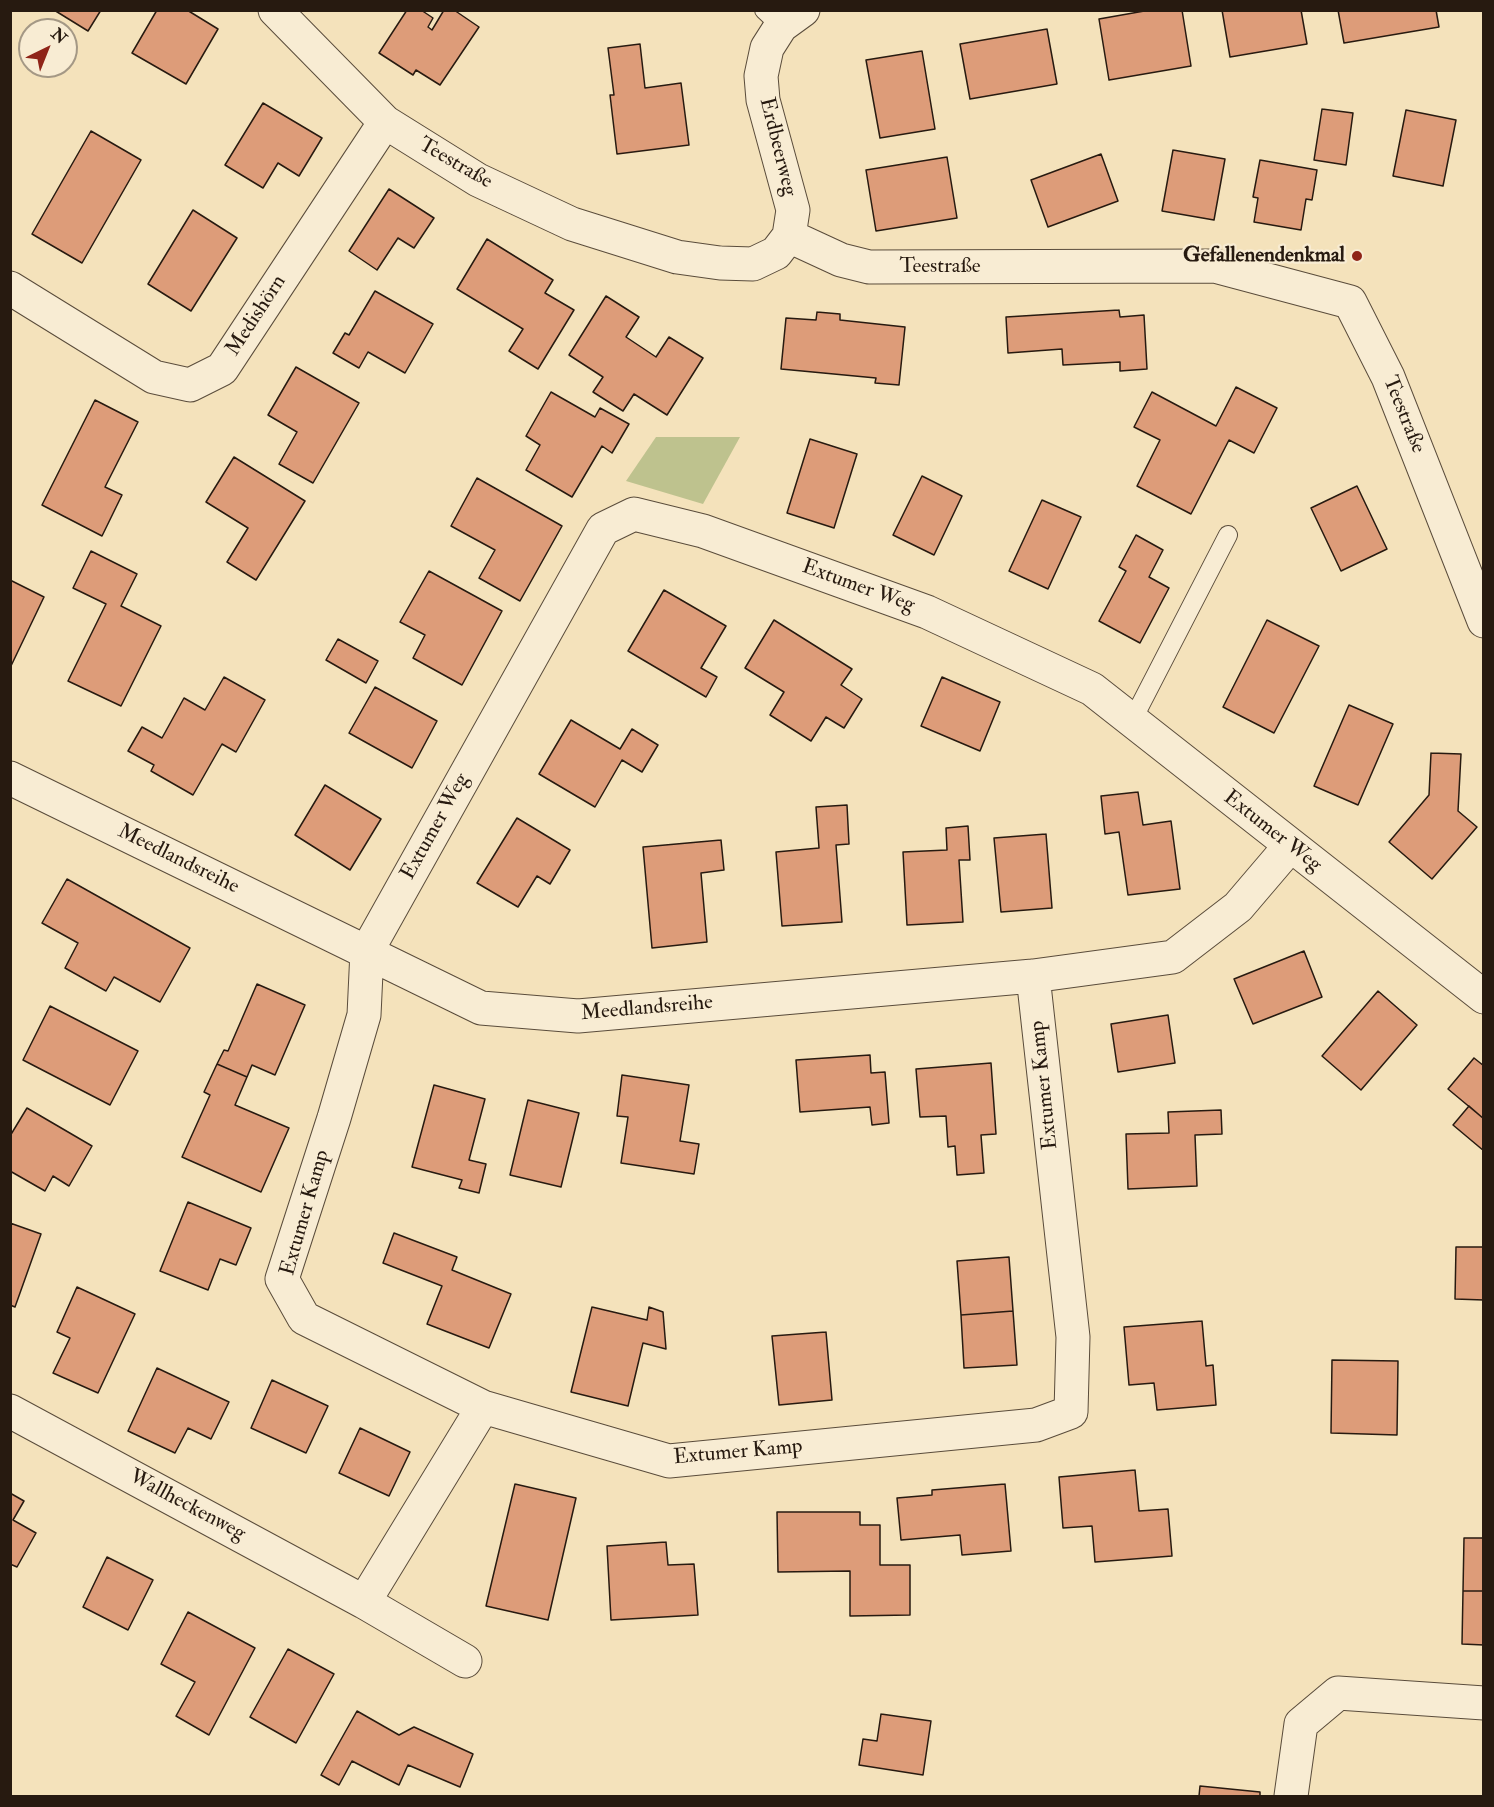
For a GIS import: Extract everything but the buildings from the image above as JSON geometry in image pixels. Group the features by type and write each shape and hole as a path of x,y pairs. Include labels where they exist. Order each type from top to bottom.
{"street":[{"name":"Teestraße","path":"275,10 385,122 478,180 572,224 677,257 720,263 753,264 776,253 789,236 841,260 869,267 1215,266 1350,302 1388,377 1483,620"},
{"name":"Erdbeerweg","path":"782,16 767,48 761,76 762,100 793,210 789,236"},
{"name":"Medishörn","path":"10,288 154,377 190,385 222,369 385,122"},
{"name":"Extumer Weg","path":"367,951 603,529 634,514 703,531 927,612 1092,689 1484,997"},
{"name":"Meedlandsreihe","path":"10,778 481,1008 578,1017 1033,976 1173,957 1238,907 1290,846"},
{"name":"Extumer Kamp","path":"367,951 364,1015 334,1118 282,1279 304,1318 483,1407 669,1461 1036,1425 1071,1412 1072,1337 1033,976"},
{"path":"364,1602 483,1407"},
{"name":"Wallheckenweg","path":"10,1411 364,1602 465,1661"},
{"path":"1291,1797 1301,1724 1338,1693 1484,1703"}],"lane":[{"path":"1132,721 1228,535"}],"green space":[{"path":"656,437 740,437 703,504 626,481"}],"place":[{"name":"Gefallenendenkmal","path":"1357,256"}]}
